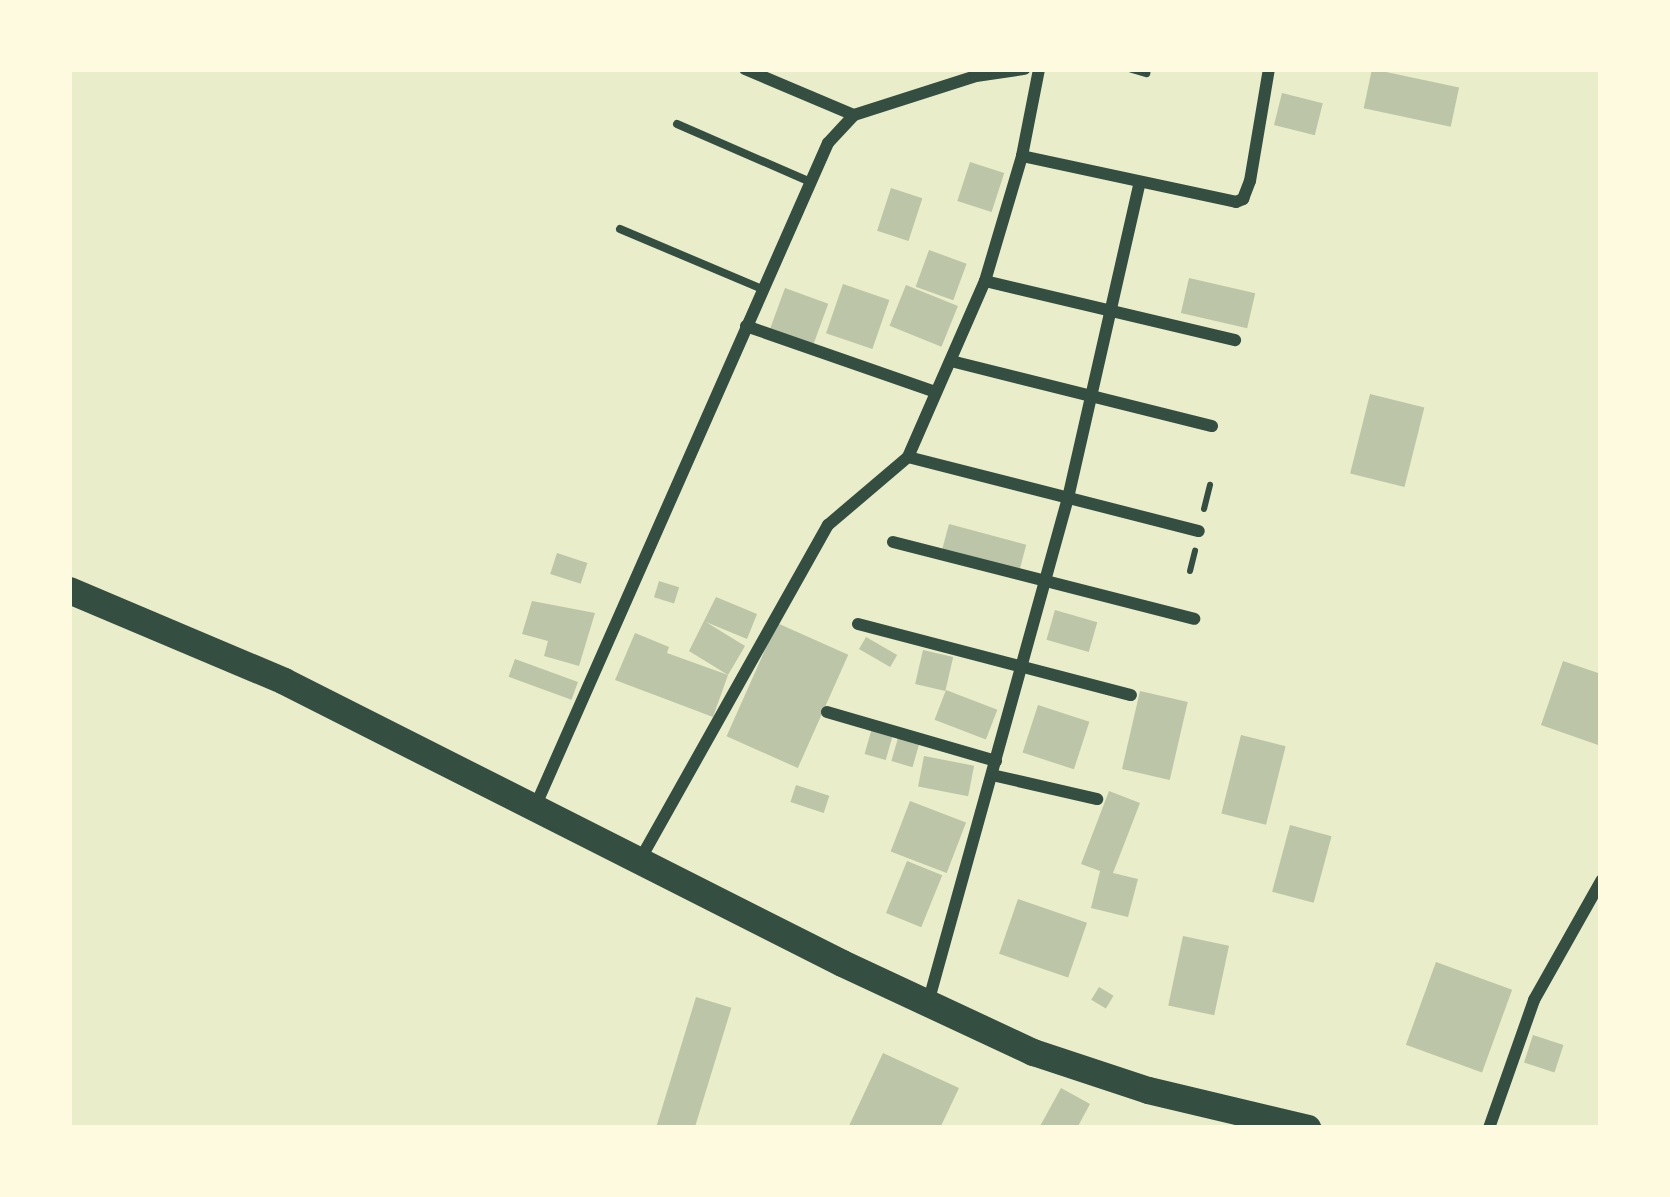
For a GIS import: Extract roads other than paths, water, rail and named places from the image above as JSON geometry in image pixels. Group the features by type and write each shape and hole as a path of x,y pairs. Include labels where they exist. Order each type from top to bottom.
{"main road":[{"path":"69,590 284,681 928,1004 1091,1074 1308,1128"}],"street":[{"path":"745,69 774,74 854,115"},
{"path":"535,808 828,143 854,115 976,76 1024,69"},
{"path":"640,860 828,525 908,457 985,281 1022,156 1039,69"},
{"path":"1022,156 1226,203 1244,199 1269,69"},
{"path":"928,1004 1068,498 1141,182"},
{"path":"985,281 1235,340"},
{"path":"746,326 936,392"},
{"path":"951,362 1212,426"},
{"path":"908,457 1199,531"},
{"path":"893,542 1194,619"},
{"path":"858,624 1131,695"},
{"path":"827,712 1096,799"},
{"path":"1489,1128 1534,1000 1601,881"}],"lane":[{"path":"1132,69 1147,73"},
{"path":"677,124 808,181"},
{"path":"620,229 763,289"}]}
